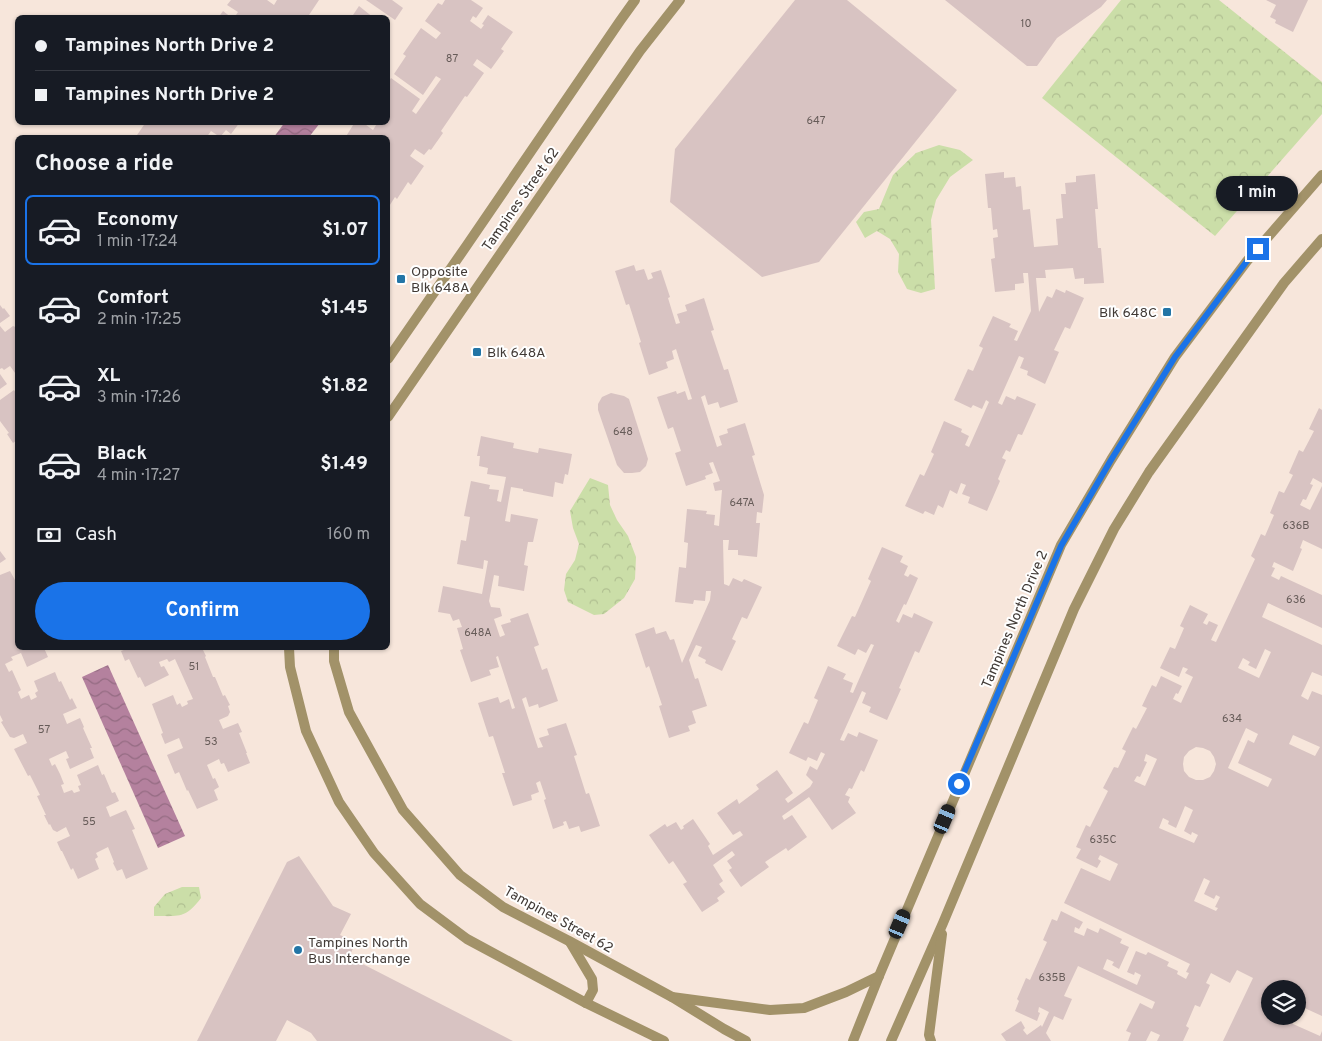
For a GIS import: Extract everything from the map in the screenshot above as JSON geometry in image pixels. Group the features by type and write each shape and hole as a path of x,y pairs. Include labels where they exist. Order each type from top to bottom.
{"street":[{"name":"Tampines Street 62","path":"390,356 636,0"},
{"name":"Tampines Street 62","path":"390,414 640,51 680,0"},
{"name":"Tampines North Drive 2","path":"853,1041 878,976 1061,546 1111,460 1175,357 1247,261 1322,175"},
{"path":"891,1041 943,923 1074,609 1114,529 1149,472 1284,284 1322,239"},
{"path":"289,650 290,667 306,731 339,802 374,853 420,904 467,939 586,1003 664,1041"},
{"name":"Tampines Street 62","path":"334,650 334,661 349,712 402,810 460,875 503,907 672,997 746,1041"},
{"path":"930,1041 929,1035 943,923"},
{"path":"569,941 592,979 593,990 586,1003"},
{"path":"672,997 770,1010 804,1008 846,992 878,976"}],"green space":[{"path":"1121,0 1219,0 1322,82 1322,114 1215,236 1042,98"},
{"path":"939,145 960,150 973,160 950,177 936,200 931,220 935,289 921,293 907,289 898,272 899,254 890,239 877,231 865,238 856,222 864,212 879,209 893,175 916,153"},
{"path":"590,478 608,485 610,505 628,536 636,557 635,579 624,598 604,614 594,615 568,602 564,590 566,574 575,560 579,544 573,528 570,511"},
{"path":"182,887 199,887 201,898 190,910 181,915 154,916 154,907 165,894"}],"water":[{"path":"283,125 318,125 311,135 275,135"},
{"path":"108,665 185,836 158,848 82,677"}],"building":[{"path":"231,0 267,0 274,5 277,0 319,0 309,15 236,15 238,12 227,5"},
{"path":"366,0 392,0 403,8 395,20"},
{"path":"445,0 471,0 483,8 476,18 473,16 470,21 481,29 488,15 513,32 501,49 504,51 491,69 477,59 473,65 484,73 467,97 465,96 441,131 443,133 431,150 429,149 424,155 415,149 410,156 424,166 411,185 408,182 397,199 395,197 390,205 390,135 347,135 353,125 366,125 373,130 376,125 390,125 391,78 420,99 412,111 416,114 441,79 436,76 423,95 394,74 406,56 403,54 421,28 436,39 441,33 425,21 438,3 442,5"},
{"path":"795,0 847,0 957,90 819,262 762,277 670,202 675,149"},
{"path":"945,0 1107,0 1101,7 1057,38 1037,66 1027,66"},
{"path":"1266,0 1308,0 1293,32 1275,23 1276,20 1270,17 1276,5"},
{"path":"359,6 370,15 353,15"},
{"path":"223,11 228,15 220,15"},
{"path":"144,125 238,125 231,134 226,130 222,135 217,135 211,131 208,135 137,135"},
{"path":"1004,172 1004,178 1015,177 1016,187 1021,186 1023,210 1030,209 1034,247 1058,245 1056,219 1063,218 1061,194 1066,194 1065,183 1076,182 1076,176 1095,174 1098,209 1095,209 1098,248 1101,248 1104,283 1084,284 1084,278 1075,279 1073,268 1045,270 1046,278 1036,278 1039,312 1047,296 1052,298 1056,289 1065,293 1066,290 1084,298 1070,329 1065,327 1054,350 1059,352 1045,384 1027,375 1028,371 1020,368 1024,358 1019,356 998,403 1002,405 1006,396 1015,400 1017,396 1036,404 1022,435 1018,434 1010,452 1006,450 1002,458 1006,460 998,479 1000,481 987,511 968,503 970,497 962,494 966,485 961,483 957,494 950,490 943,508 938,505 934,515 925,511 923,514 905,506 920,474 924,476 934,454 931,452 944,421 962,429 961,432 969,436 965,445 969,447 989,402 986,400 982,409 973,405 971,408 954,400 968,369 973,371 983,348 979,346 993,316 1011,324 1009,327 1018,331 1014,340 1017,341 1031,311 1028,273 1023,273 1024,283 1015,284 1015,290 995,292 991,259 995,258 993,238 998,237 997,229 993,230 991,208 988,208 985,174"},
{"path":"634,265 636,271 644,269 648,280 653,278 651,273 661,270 676,324 680,323 677,314 687,311 685,305 704,298 714,330 711,331 724,370 728,369 738,402 720,408 718,402 708,405 705,395 701,397 717,447 722,445 719,436 728,433 727,429 745,423 755,455 752,456 764,495 762,513 757,512 756,523 760,523 757,557 738,555 738,550 728,550 729,540 723,540 724,584 729,586 733,578 742,582 744,579 762,587 747,619 742,617 732,639 736,641 722,671 705,663 706,660 698,656 702,647 696,645 689,660 695,679 698,678 707,706 692,711 696,723 688,726 690,731 669,738 659,706 662,705 649,666 646,668 635,634 654,627 656,634 666,631 670,640 674,639 682,663 710,600 711,591 706,591 705,601 694,600 693,604 675,602 679,567 686,568 688,543 684,542 687,509 707,511 706,514 715,515 714,525 719,526 722,490 715,491 713,483 720,481 713,462 709,463 713,473 705,476 706,479 686,486 675,453 681,451 673,427 668,429 657,397 676,391 677,394 685,391 688,400 692,399 676,349 672,351 674,359 666,362 668,368 649,375 629,304 626,305 615,271"},
{"path":"0,305 10,316 0,323"},
{"path":"0,326 5,332 13,326 15,327 15,373 10,366 4,370 0,369"},
{"path":"0,374 7,384 0,389"},
{"path":"14,390 15,392 15,441 13,443 7,434 9,433 0,421 0,400"},
{"path":"611,393 629,399 648,459 646,466 640,472 624,473 617,465 598,410 598,404 602,397"},
{"path":"1319,408 1322,410 1322,483 1313,478 1310,484 1313,485 1306,500 1303,499 1300,505 1310,510 1322,486 1322,549 1303,540 1300,548 1302,549 1293,571 1274,562 1272,567 1275,568 1271,576 1279,580 1281,576 1322,595 1322,628 1268,603 1262,617 1322,645 1322,676 1312,672 1301,696 1308,700 1312,691 1322,695 1322,1016 1306,1009 1306,980 1261,980 1261,1025 1295,1025 1320,1036 1322,1031 1322,1041 1223,1041 1253,978 1237,970 1230,983 1211,973 1206,983 1210,985 1200,1007 1195,1005 1186,1026 1189,1028 1183,1041 1157,1041 1160,1035 1151,1031 1146,1041 1128,1041 1131,1033 1126,1031 1140,1003 1152,1009 1155,1002 1078,966 1064,996 1072,999 1063,1020 1054,1016 1046,1033 1051,1041 1006,1041 1001,1034 1021,1021 1025,1028 1023,1030 1027,1035 1041,1025 1042,1027 1049,1012 1039,1007 1038,1012 1040,1013 1037,1021 1015,1011 1019,1001 1017,999 1026,978 1030,980 1047,942 1043,940 1052,919 1057,921 1061,911 1083,922 1079,929 1075,927 1074,932 1084,936 1087,928 1098,933 1100,928 1122,939 1120,943 1129,947 1119,969 1112,965 1114,962 1107,959 1103,969 1137,985 1141,975 1135,972 1134,975 1127,972 1136,951 1146,955 1148,952 1169,962 1167,966 1178,971 1177,974 1186,979 1189,973 1186,972 1190,964 1064,903 1081,868 1110,881 1118,864 1100,855 1098,859 1101,861 1097,868 1076,858 1081,849 1076,847 1086,825 1090,827 1108,791 1103,788 1114,767 1118,768 1126,751 1122,749 1133,727 1136,729 1147,708 1142,706 1152,685 1156,687 1161,676 1182,686 1173,699 1181,703 1193,677 1185,673 1188,669 1183,667 1179,677 1160,668 1170,647 1175,649 1184,628 1180,626 1190,605 1208,614 1203,623 1207,625 1209,621 1218,625 1211,640 1216,642 1255,559 1251,556 1261,534 1265,536 1274,515 1270,513 1279,491 1284,493 1293,475 1289,473 1299,450 1303,452 1314,431 1309,429","holes":["1265,649 1271,652 1259,678 1238,668 1243,658 1250,662 1248,665 1256,669","1246,728 1258,734 1254,743 1248,740 1238,763 1272,779 1268,787 1228,768","1293,735 1320,747 1315,756 1289,744","1196,747 1210,751 1216,764 1210,777 1196,780 1189,777 1184,771 1184,757","1146,754 1157,759 1145,786 1134,781 1137,776 1140,777 1147,762 1144,761","1185,806 1193,810 1184,831 1191,835 1192,832 1198,835 1194,843 1159,828 1163,818 1169,821 1168,824 1176,828","1204,878 1210,881 1204,894 1214,899 1216,895 1220,897 1215,907 1218,908 1216,911 1194,901"]},
{"path":"481,436 514,443 513,448 538,453 539,448 572,454 568,475 565,474 563,484 555,482 553,497 511,487 505,521 510,522 511,514 538,519 533,542 528,542 524,565 528,566 524,591 498,586 499,576 494,575 489,601 491,607 500,608 502,616 494,619 500,637 505,635 501,625 511,622 510,619 528,613 539,645 534,647 542,670 547,668 558,701 539,708 538,704 529,707 526,697 522,699 538,748 543,747 539,738 549,735 547,729 566,723 577,755 574,756 586,794 589,793 600,826 581,832 579,826 569,829 566,821 563,822 564,825 553,829 540,781 536,783 539,792 531,795 532,800 513,806 502,773 505,773 493,736 489,737 478,703 498,697 500,703 509,699 512,709 515,708 498,656 496,657 499,667 489,670 491,675 471,682 460,650 463,649 457,628 462,627 459,619 453,621 450,614 438,612 443,586 482,594 488,561 484,560 483,569 457,564 461,540 466,541 470,517 464,516 471,481 490,485 489,489 499,490 497,501 501,502 506,477 487,474 488,468 479,466 480,456 477,456"},
{"path":"882,547 903,556 900,562 908,566 904,575 908,577 910,574 918,578 906,605 904,604 896,621 899,623 903,614 912,618 914,613 933,622 919,653 915,651 887,720 869,712 871,707 862,703 866,693 862,691 840,740 844,741 848,733 857,737 859,732 878,740 864,772 861,770 852,789 849,788 845,795 850,797 848,802 856,813 832,830 809,797 782,816 784,820 792,815 807,837 788,851 786,848 765,862 769,867 741,887 729,870 732,868 727,861 735,855 732,851 713,865 723,881 719,884 725,892 717,898 719,901 702,912 683,884 687,882 673,861 669,864 649,835 665,824 667,827 676,822 681,830 684,828 683,826 693,819 710,844 708,846 713,855 743,835 740,831 733,835 717,813 737,799 739,804 759,789 756,785 777,770 793,793 785,799 788,803 810,787 813,782 806,775 810,766 817,770 825,754 821,752 817,761 808,757 806,761 789,753 804,722 808,724 818,700 814,698 828,666 846,674 843,679 853,683 850,692 853,693 874,645 871,644 866,653 858,649 855,655 837,646 852,616 855,617 871,581 868,579"},
{"path":"0,551 6,559 0,563"},
{"path":"10,571 15,580 15,650 45,650 48,657 27,667 21,653 11,657 13,660 5,664 9,672 12,670 21,690 18,692 21,699 29,695 31,700 37,697 35,693 38,691 34,681 55,672 70,700 72,698 77,708 63,714 67,724 80,718 92,748 90,748 94,758 70,769 66,759 69,758 66,751 49,759 52,766 55,764 60,774 64,784 61,785 64,793 72,790 74,793 80,791 78,786 81,785 77,775 98,765 112,793 115,792 119,801 106,807 110,817 126,810 135,829 132,830 148,869 126,879 122,869 117,871 108,847 96,853 98,857 95,859 99,869 78,879 61,851 57,842 70,836 66,827 57,832 49,825 37,796 40,795 14,749 27,743 23,734 14,738 10,737 1,722 3,721 0,715 0,575"},
{"path":"203,650 213,677 215,677 223,696 225,695 230,705 228,706 230,712 228,716 219,720 223,729 238,723 242,732 239,733 250,763 228,772 224,763 221,764 219,759 207,765 219,787 214,790 218,800 197,809 179,772 175,774 167,755 183,748 179,738 165,744 152,704 173,695 177,705 180,703 182,707 188,704 187,701 193,699 175,659 169,662 167,659 159,662 161,667 164,666 169,675 145,687 140,677 138,678 129,659 125,661 121,651"},
{"name":"Tampines North Bus Interchange","path":"299,856 333,906 351,914 340,935 356,942 349,957 513,1041 317,1041 311,1033 287,1020 276,1041 197,1041 287,862"}],"place":[{"name":"Opposite Blk 648A","path":"401,279"},
{"name":"Blk 648C","path":"1167,312"},
{"name":"Blk 648A","path":"477,352"},
{"name":"Tampines North Bus Interchange","path":"298,950"}],"route":[{"path":"959,784 1061,546 1111,460 1175,357 1258,249"}]}
